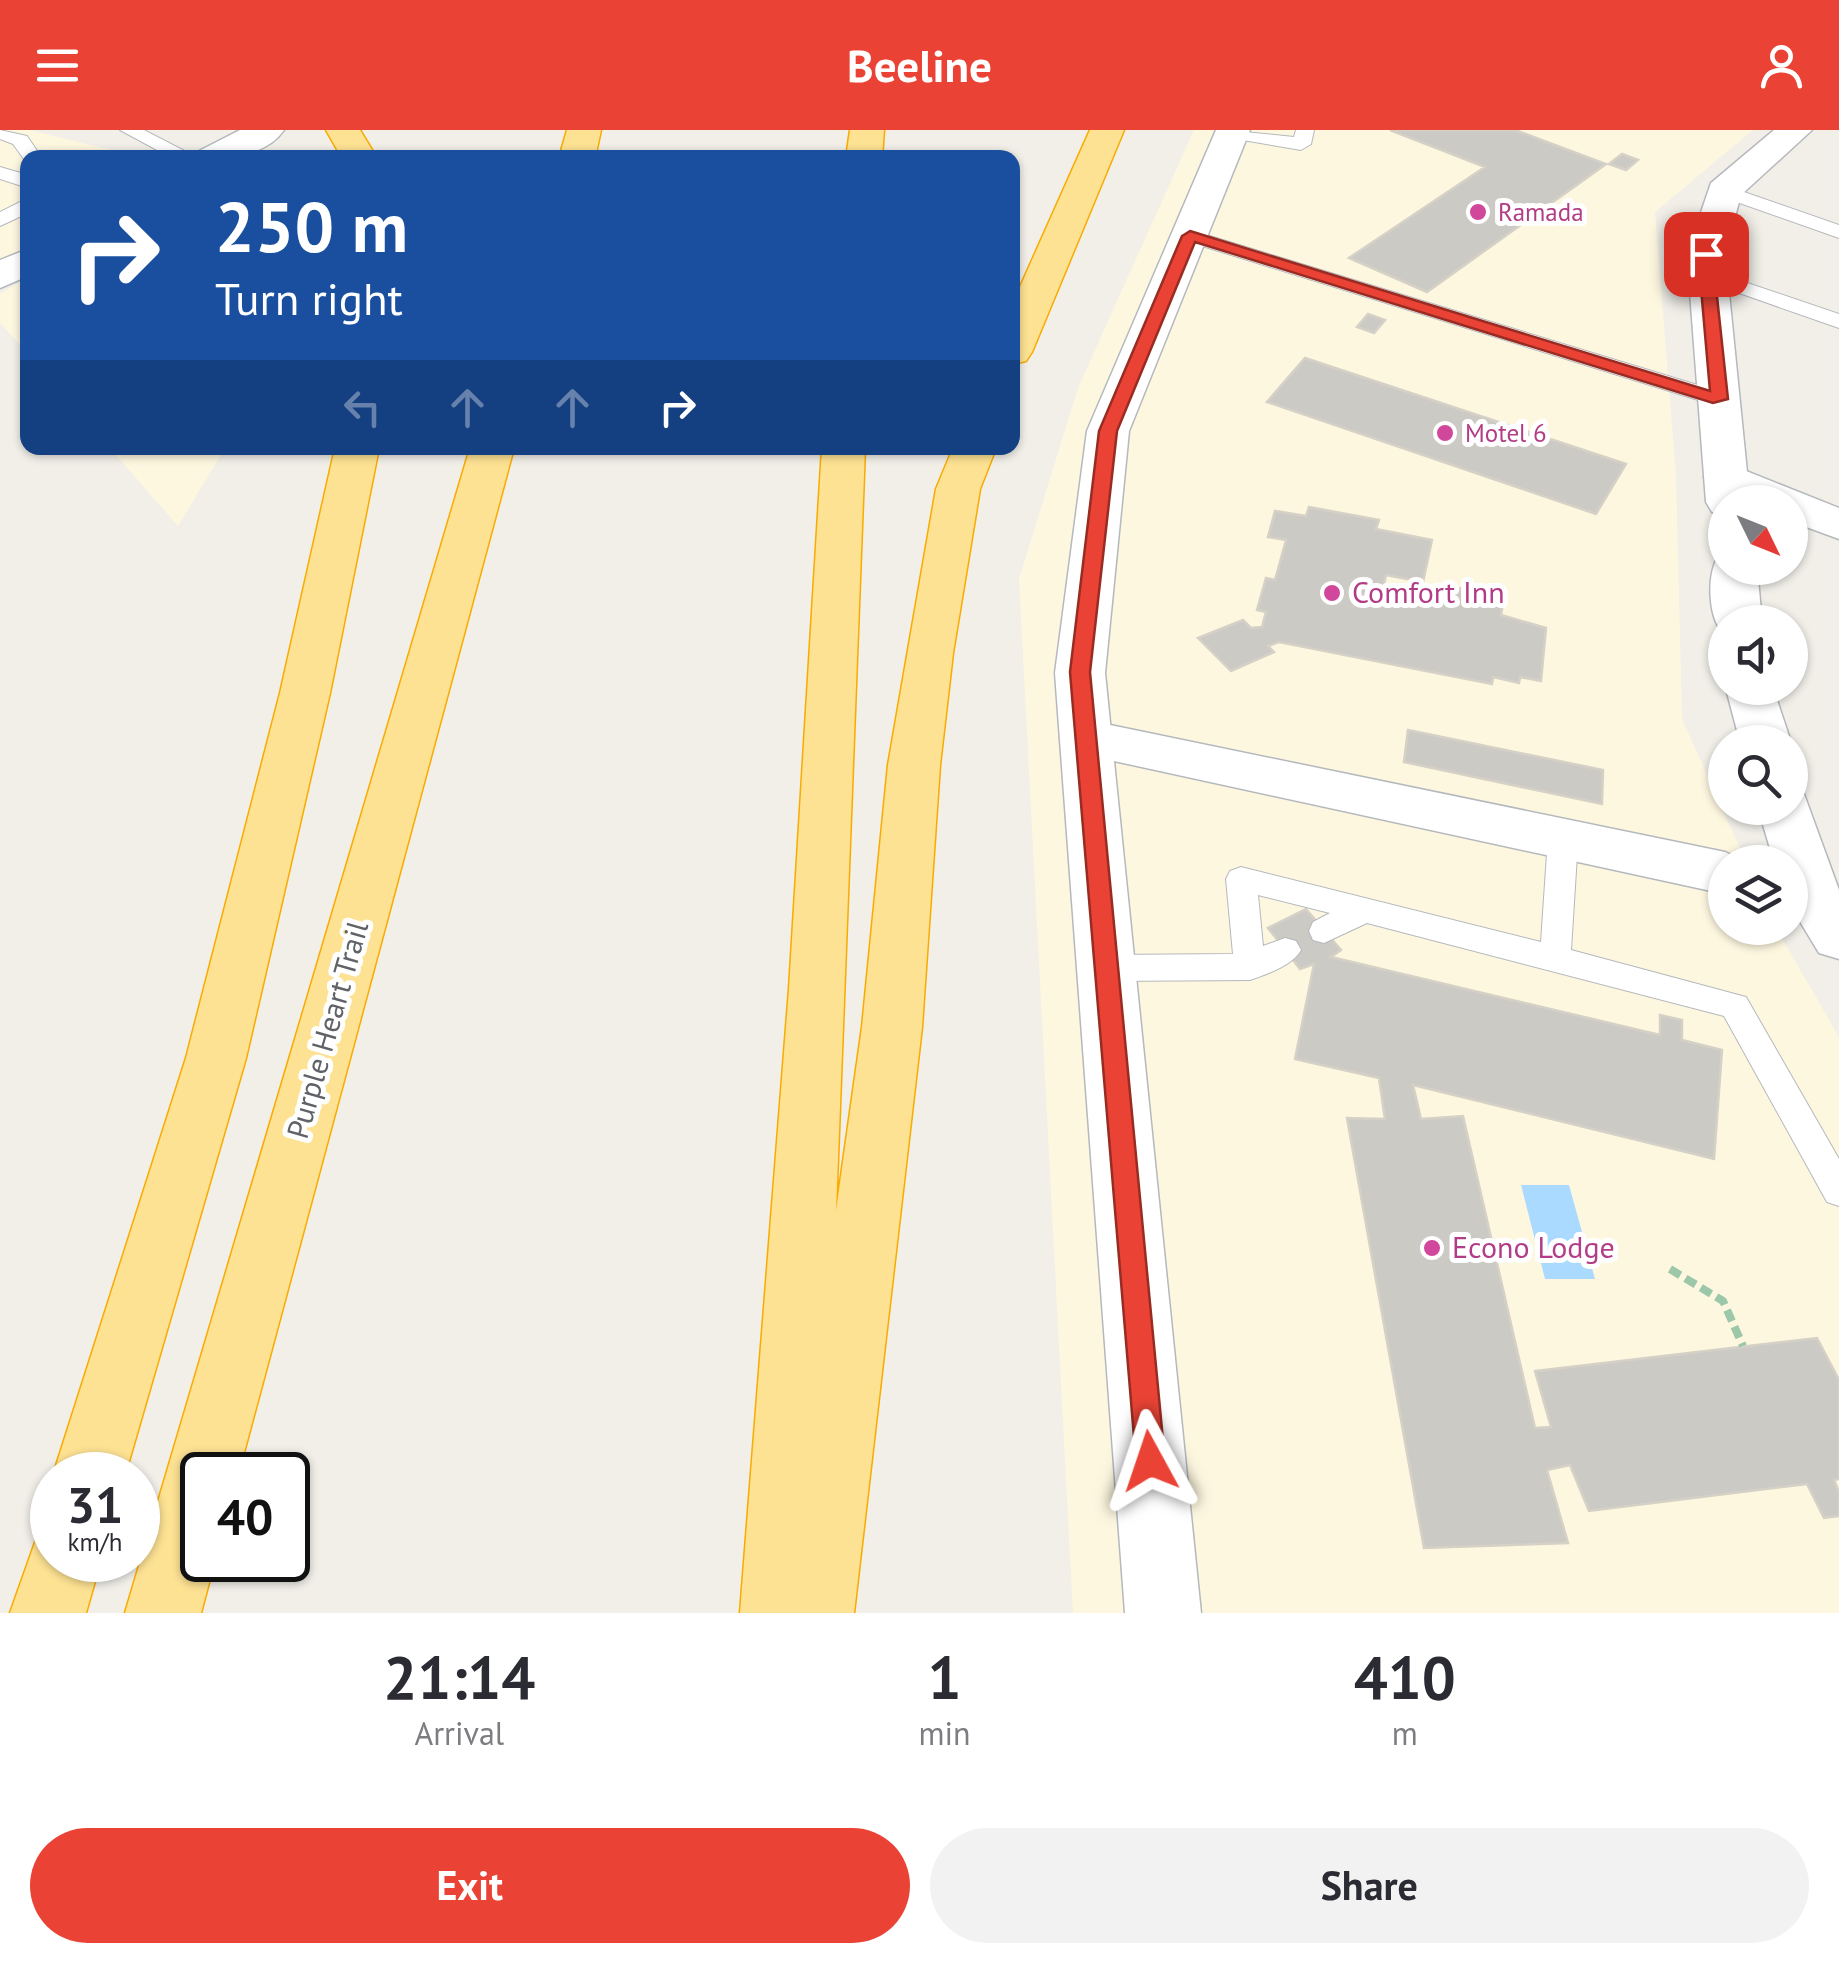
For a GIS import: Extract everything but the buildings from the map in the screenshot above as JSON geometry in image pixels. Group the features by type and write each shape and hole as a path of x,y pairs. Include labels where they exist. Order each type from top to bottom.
{"highway":[{"path":"1020,333 1107,130"},
{"path":"96,1452 216,1058 305,694 356,455"},
{"name":"Purple Heart Trail","path":"163,1613 490,455"},
{"path":"778,1613 818,990 843,455"},
{"path":"816,1613 892,1027 914,766 929,653 958,489 971,455"},
{"path":"48,1613 57,1582"}],"street":[{"path":"226,150 267,130"},
{"path":"1727,485 1706,254 1724,190 1795,130"},
{"path":"1163,1613 1080,672 1108,431 1233,132"},
{"path":"1808,511 1839,524"},
{"path":"1086,738 1708,869"},
{"path":"1791,825 1813,905"}],"lane":[{"path":"130,130 172,150"},
{"path":"1233,132 1301,144 1305,130"},
{"path":"0,132 20,140 27,150"},
{"path":"1724,190 1839,232"},
{"path":"1190,236 1719,399"},
{"path":"1708,276 1839,321"},
{"path":"1554,958 1564,838"},
{"path":"1250,967 1240,879 1735,1006 1839,1191"},
{"path":"1324,931 1364,910"},
{"path":"1109,968 1250,967 1286,950"}],"path":[{"path":"1670,1269 1723,1302 1743,1346"}],"shaded area":[{"path":"0,130 29,130 111,150 20,150 20,252 0,263"},
{"path":"1194,130 1753,130 1655,212 1676,476 1682,719 1708,777 1708,825 1729,825 1738,845 1708,845 1708,945 1786,945 1839,1037 1839,1613 1073,1613 1019,579 1078,388"},
{"path":"20,282 20,344 0,323 0,294"},
{"path":"116,455 221,455 178,526"}],"water":[{"path":"1521,1185 1569,1185 1595,1279 1545,1279"}],"place":[{"name":"Ramada","path":"1478,212"},
{"name":"Motel 6","path":"1445,433"},
{"name":"Comfort Inn","path":"1332,593"},
{"name":"Econo Lodge","path":"1432,1248"}],"route":[{"path":"1150,1461 1080,672 1108,431 1190,236 1719,399 1706,254"}]}
